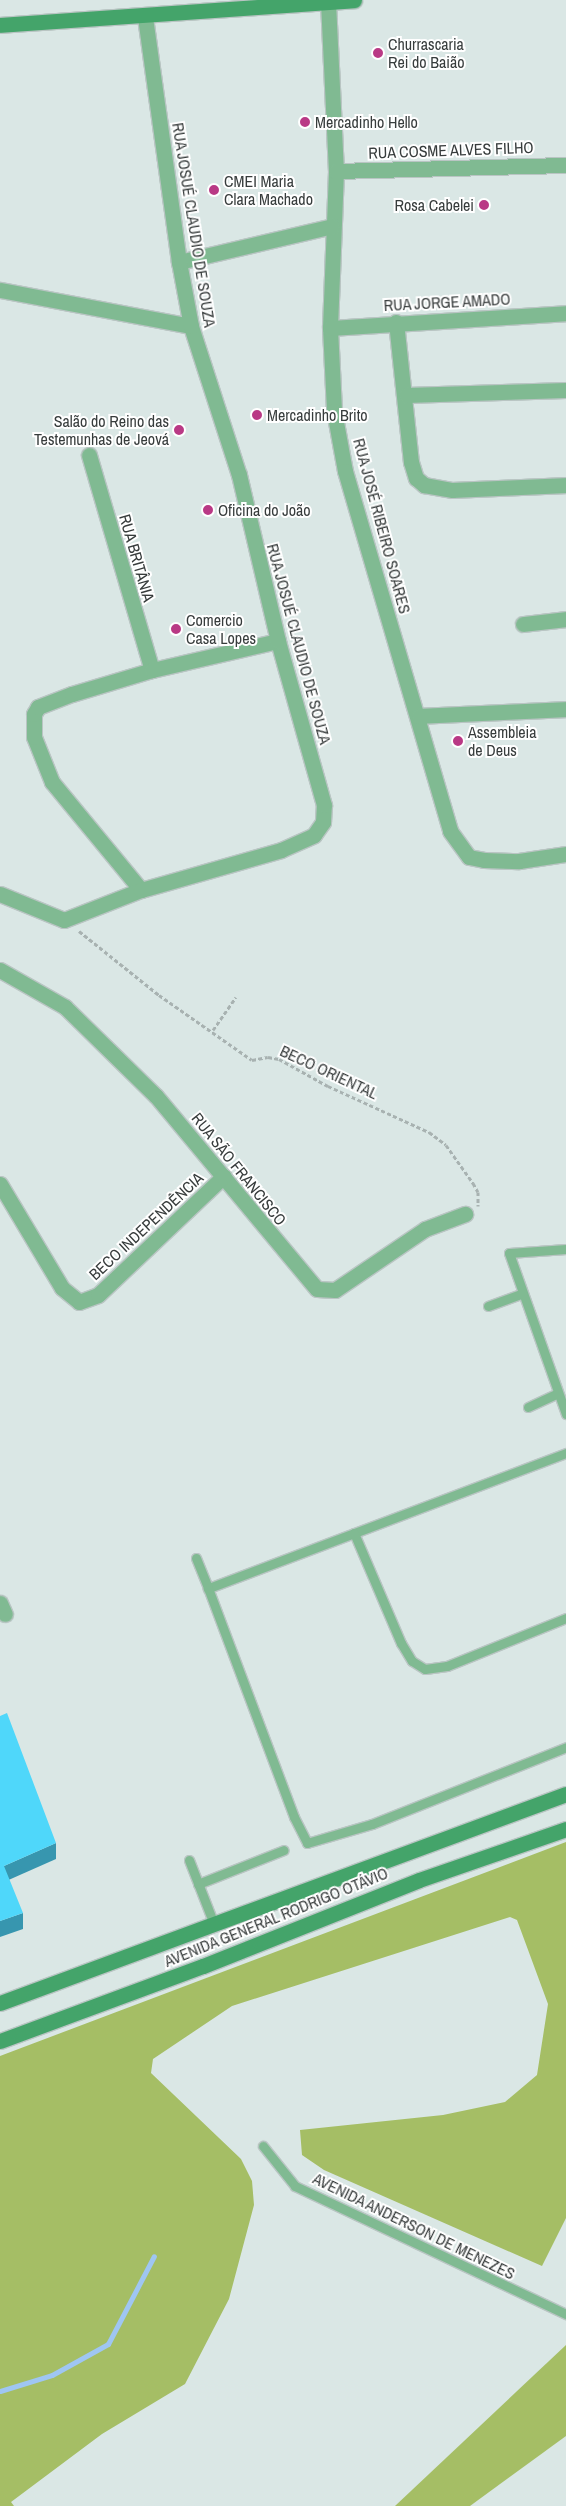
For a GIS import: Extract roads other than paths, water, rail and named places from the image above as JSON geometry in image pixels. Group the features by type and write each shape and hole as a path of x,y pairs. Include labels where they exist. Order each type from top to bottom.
{"main road":[{"path":"0,25 354,0"},
{"name":"AVENIDA GENERAL RODRIGO OTÁVIO","path":"0,2003 566,1794"},
{"name":"AVENIDA GENERAL RODRIGO OTÁVIO","path":"0,2041 202,1966 418,1880 566,1829"}],"street":[{"name":"RUA JOSÉ RIBEIRO SOARES","path":"328,2 336,171 332,226 330,328 334,411 345,471 418,716 450,832 469,857 519,861 566,854"},
{"name":"RUA JOSUÉ CLAUDIO DE SOUZA","path":"0,894 64,920 141,890 281,850 320,830 324,805 278,641 239,476 191,326 179,262 145,16"},
{"name":"RUA COSME ALVES FILHO","path":"336,171 566,165"},
{"path":"179,262 332,226"},
{"path":"0,290 191,326"},
{"name":"RUA JORGE AMADO","path":"330,328 396,322 566,313"},
{"path":"396,322 406,395 411,462 416,478 424,486 453,490 566,485"},
{"path":"406,395 566,390"},
{"name":"RUA BRITÂNIA","path":"89,455 152,670"},
{"path":"523,624 566,619"},
{"path":"141,890 52,782 39,753 34,736 34,714 38,708 72,694 152,670 278,641"},
{"path":"418,716 566,709"},
{"name":"RUA SÃO FRANCISCO","path":"0,970 65,1007 156,1096 224,1176 282,1249 322,1291 342,1286 425,1229 465,1214"},
{"name":"BECO INDEPENDÊNCIA","path":"0,1184 49,1267 72,1298 79,1302 88,1301 136,1260 224,1176"}],"lane":[{"path":"566,1249 508,1253 566,1414"},
{"path":"488,1306 523,1293"},
{"path":"528,1406 558,1393"},
{"path":"208,1588 566,1453"},
{"path":"354,1533 401,1642 412,1661 425,1669 447,1666 566,1618"},
{"path":"196,1558 294,1817 307,1843 372,1824 566,1748"},
{"path":"198,1884 284,1850"},
{"path":"189,1860 214,1924"},
{"name":"AVENIDA ANDERSON DE MENEZES","path":"263,2146 295,2186 566,2314"}],"waterway":[{"path":"0,2391 52,2375 108,2344 154,2256"}],"place":[{"name":"Churrascaria Rei do Baião","path":"378,53"},
{"name":"Mercadinho Hello","path":"305,122"},
{"name":"CMEI Maria Clara Machado","path":"214,190"},
{"name":"Rosa Cabelei","path":"484,205"},
{"name":"Mercadinho Brito","path":"257,415"},
{"name":"Salão do Reino das Testemunhas de Jeová","path":"179,430"},
{"name":"Oficina do João","path":"208,510"},
{"name":"Comercio Casa Lopes","path":"176,629"},
{"name":"Assembleia de Deus","path":"458,741"}]}
